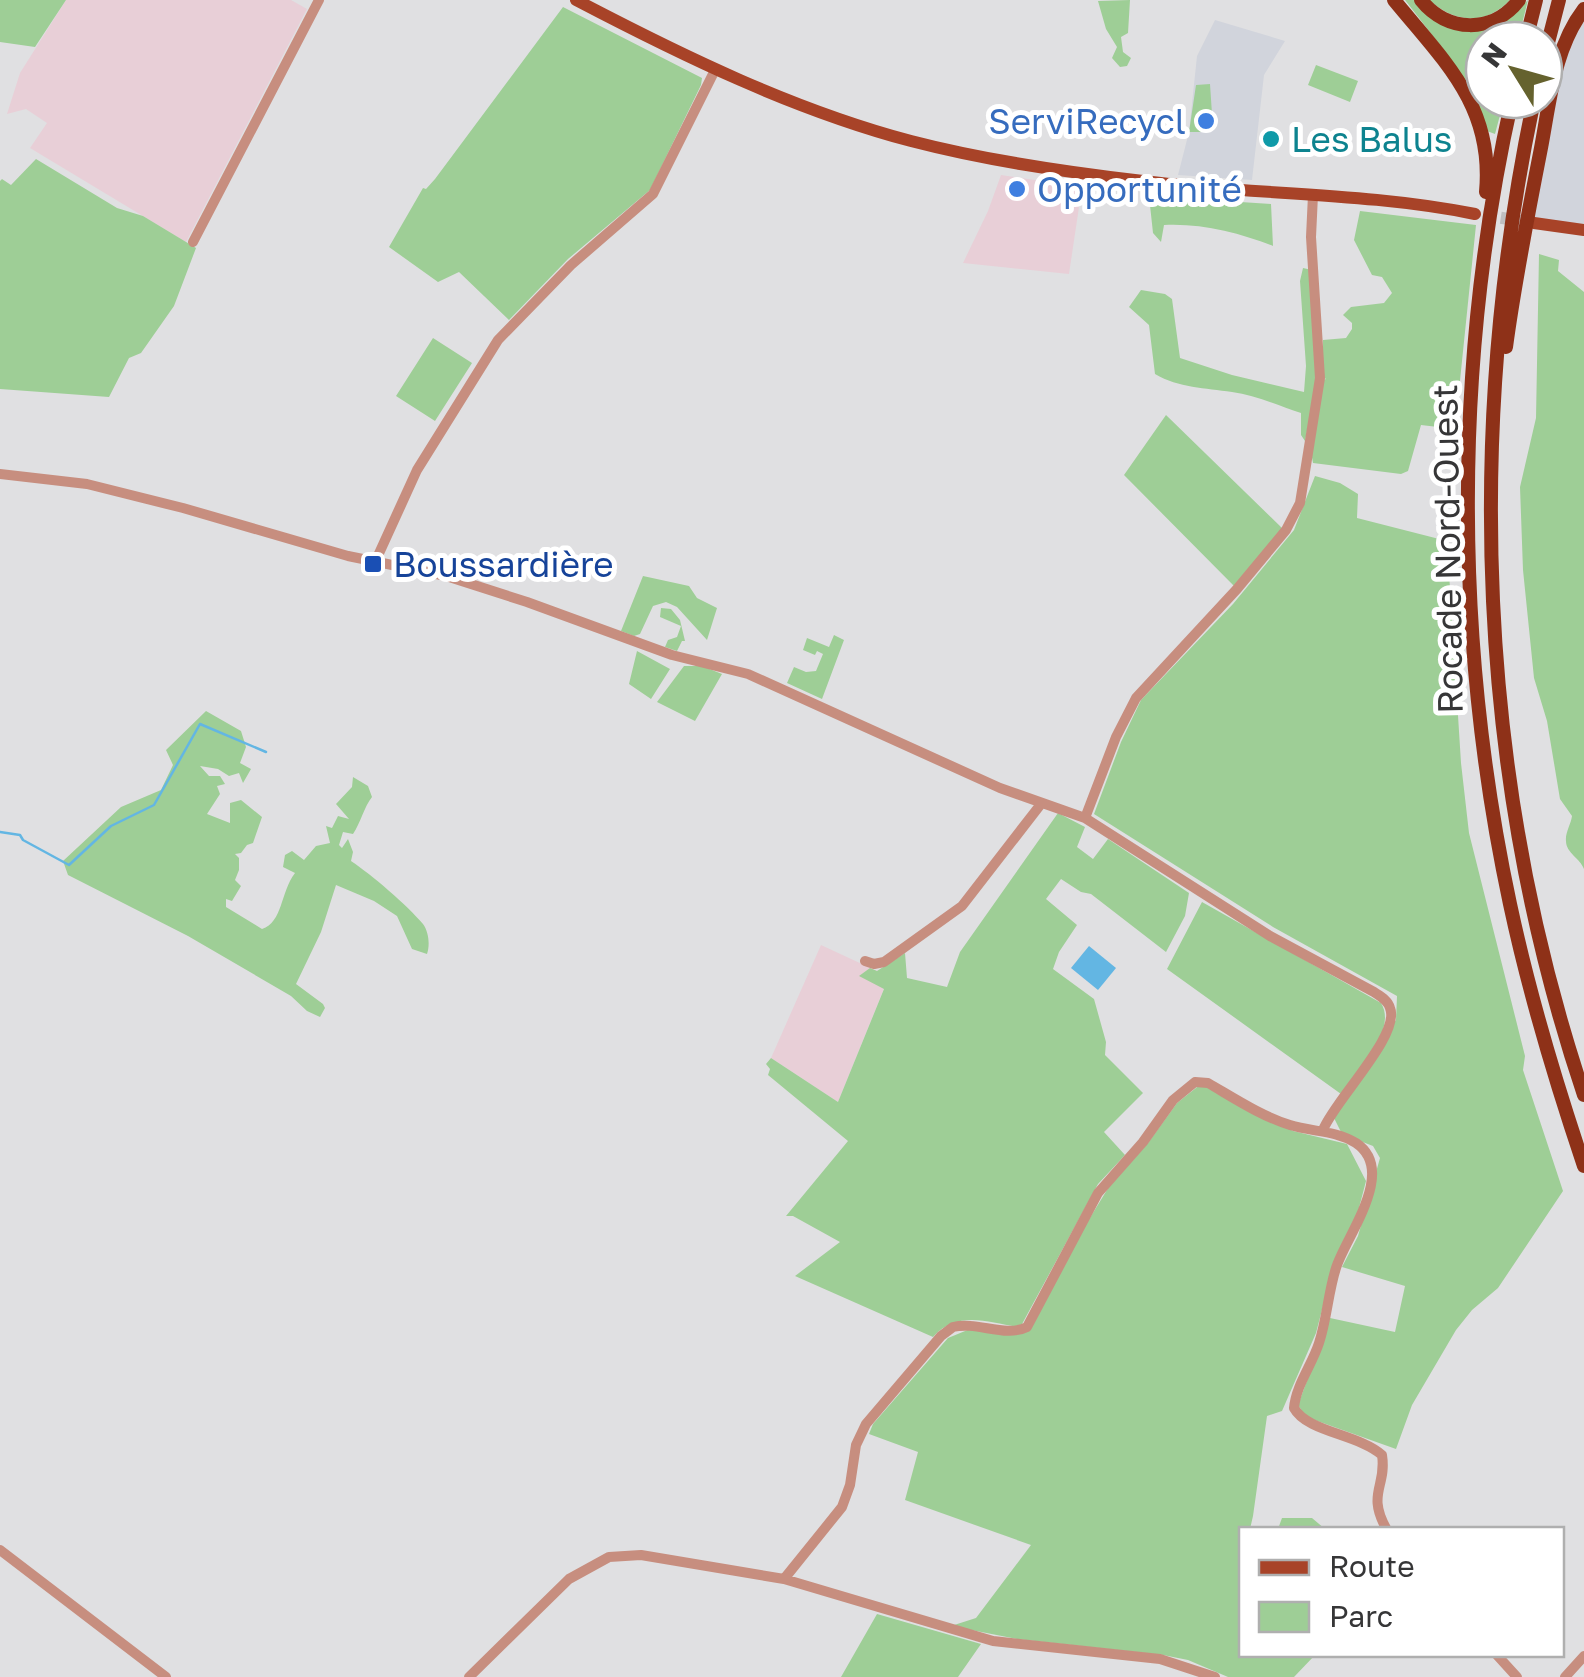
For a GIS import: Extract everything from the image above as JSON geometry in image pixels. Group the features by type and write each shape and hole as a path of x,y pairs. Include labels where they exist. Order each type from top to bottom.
{"highway":[{"path":"1394,0 1459,80 1480,122 1487,168 1482,227 1484,262"},
{"path":"1421,0 1447,22 1473,26 1500,18 1519,0"},
{"path":"1493,418 1556,73 1568,34 1584,9"},
{"name":"Rocade Nord-Ouest","path":"1508,120 1484,262 1473,374 1469,475 1472,618 1495,826 1544,1042 1584,1166"},
{"name":"Rocade Nord-Ouest","path":"1531,120 1506,264 1493,418 1494,608 1506,752 1541,940 1584,1095"}],"main road":[{"path":"576,0 715,70 882,132 998,160 1149,182 1313,195 1475,214"},
{"path":"1534,223 1584,230"}],"street":[{"path":"193,242 319,0"},
{"path":"376,560 417,470 498,340 571,265 653,194 715,70"},
{"path":"1084,818 1136,698 1259,563 1286,530 1300,503 1320,378 1311,238 1313,195"},
{"path":"0,474 86,484 336,553 473,584 672,656 748,674 1041,804 1084,818 1270,936 1388,1003 1392,1016 1384,1037 1331,1112 1323,1130"},
{"path":"865,961 884,962 962,906 1041,804"},
{"path":"784,1579 842,1507 856,1445 866,1424 941,1336 960,1325 1011,1332 1027,1327 1098,1194 1173,1100 1195,1082 1208,1083 1281,1122 1323,1130 1361,1148 1371,1161 1372,1174 1358,1226 1334,1272 1322,1335 1294,1408 1305,1421 1349,1435 1382,1455 1376,1499 1377,1511 1386,1527"},
{"path":"0,1550 166,1677"},
{"path":"469,1677 570,1578 609,1557 652,1556 784,1579 981,1638 1160,1659 1214,1677"},
{"path":"1566,1677 1584,1656"},
{"path":"1499,1657 1517,1677"}],"shaded area":[{"path":"66,0 291,0 307,9 186,242 30,148 47,123 26,109 7,114 20,73"},
{"path":"1584,19 1584,226 1533,218 1552,120 1564,120 1565,55"},
{"path":"1215,20 1285,41 1264,75 1252,180 1178,175 1189,132 1197,56"},
{"path":"1001,175 1082,187 1069,274 963,263"},
{"path":"821,945 877,971 896,959 838,1102 771,1058"}],"green space":[{"path":"0,0 66,0 35,47 0,42"},
{"path":"1130,0 1128,33 1121,37 1123,52 1131,58 1127,66 1120,67 1112,58 1117,47 1106,29 1098,1"},
{"path":"1405,0 1416,0 1451,29 1464,25 1464,88 1443,49"},
{"path":"1429,0 1510,0 1490,14 1470,18 1449,13"},
{"path":"1528,0 1523,20 1482,20 1519,9"},
{"path":"563,7 702,78 701,85 650,190 568,259 509,320 459,272 438,282 389,247 423,188 435,179"},
{"path":"1316,65 1358,81 1350,102 1308,85"},
{"path":"1210,84 1212,114 1198,115 1199,128 1210,128 1210,132 1189,132 1196,85"},
{"path":"1481,120 1499,120 1495,134 1487,131"},
{"path":"36,159 117,208 143,216 196,248 174,306 141,353 129,358 109,397 0,389 0,181 11,185"},
{"path":"1149,196 1271,204 1273,246 1220,230 1178,225 1164,225 1161,242 1153,233"},
{"path":"1360,211 1476,225 1455,429 1421,425 1408,471 1401,474 1313,463 1311,452 1326,379 1323,340 1346,338 1352,323 1343,315 1351,307 1384,303 1392,293 1382,277 1372,275 1354,240"},
{"path":"1539,254 1559,260 1558,271 1584,292 1584,869 1567,845 1572,816 1560,799 1547,721 1534,678 1523,570 1520,487 1536,418"},
{"path":"1303,268 1312,270 1316,387 1305,441 1301,435 1301,413 1249,396 1183,385 1155,374 1149,325 1129,307 1141,290 1172,299 1180,358 1304,392 1300,281"},
{"path":"433,338 472,363 435,421 396,396"},
{"path":"1166,415 1283,529 1235,587 1124,475"},
{"path":"1315,476 1340,483 1358,494 1357,518 1447,541 1469,833 1525,1056 1523,1070 1563,1191 1498,1288 1456,1330 1412,1405 1396,1449 1306,1417 1298,1405 1330,1318 1395,1332 1405,1286 1342,1267 1358,1236 1380,1158 1373,1146 1342,1134 1332,1114 1396,1020 1397,996 1273,927 1094,814 1141,700 1233,604 1294,530"},
{"path":"643,576 689,586 697,598 717,608 707,640 677,607 666,602 653,606 640,634 621,631"},
{"path":"661,608 671,609 680,620 685,641 677,651 665,647 668,640 677,637 681,626 660,617"},
{"path":"834,635 844,640 822,699 787,683 794,667 816,671 823,654 803,650 807,638 829,647"},
{"path":"637,651 670,669 651,699 629,684"},
{"path":"684,666 702,666 722,674 695,721 657,702"},
{"path":"206,711 241,731 246,747 240,763 251,769 243,783 239,773 229,776 218,769 200,766 209,776 220,776 225,784 217,786 220,794 207,814 230,823 230,803 241,800 262,817 253,843 235,854 239,870 235,880 241,886 232,901 226,899 226,907 262,929 274,920 295,873 283,867 285,855 292,851 304,860 316,846 330,843 326,826 332,828 338,816 349,819 336,804 352,787 353,777 368,786 372,797 353,834 343,832 339,845 342,848 348,839 353,852 351,861 423,924 427,931 427,954 412,949 397,916 336,885 321,932 296,984 323,1004 320,1017 188,936 68,875 63,861 121,807 161,790 173,765 166,750"},
{"path":"1058,813 1085,827 1077,847 1093,859 1108,839 1189,893 1185,916 1166,952 1091,894 1061,879 1046,899 1077,925 1053,969 1094,999 1106,1042 1105,1055 1143,1093 1104,1132 1125,1155 1098,1184 1022,1324 1017,1327 962,1321 933,1337 795,1276 840,1242 793,1216 786,1216 848,1141 768,1075 770,1069 766,1064 771,1058 838,1102 884,989 859,976 870,968 877,971 905,953 907,978 947,987 960,952"},
{"path":"1202,902 1381,1003 1385,1014 1380,1038 1341,1094 1167,969"},
{"path":"1201,1084 1293,1131 1347,1144 1366,1181 1354,1227 1336,1256 1316,1333 1282,1411 1267,1416 1250,1527 1239,1527 1239,1657 1313,1657 1294,1677 1228,1677 1188,1660 1163,1655 1017,1639 951,1626 976,1618 1031,1545 905,1500 918,1452 869,1434 873,1424 948,1338 970,1329 1019,1334 1110,1185 1177,1103"},
{"path":"1282,1518 1312,1518 1323,1527 1279,1527"},
{"path":"877,1614 981,1644 958,1677 841,1677"}],"water":[{"path":"1089,946 1116,968 1098,990 1071,968"}],"waterway":[{"path":"0,832 20,835 69,865 111,826 154,805 200,724 266,752"}],"tunnel":[{"path":"1483,215 1534,223"}],"place":[{"name":"ServiRecycl","path":"1206,121"},
{"name":"Les Balus","path":"1271,139"},
{"name":"Opportunité","path":"1017,189"},
{"name":"Boussardière","path":"373,564"}]}
